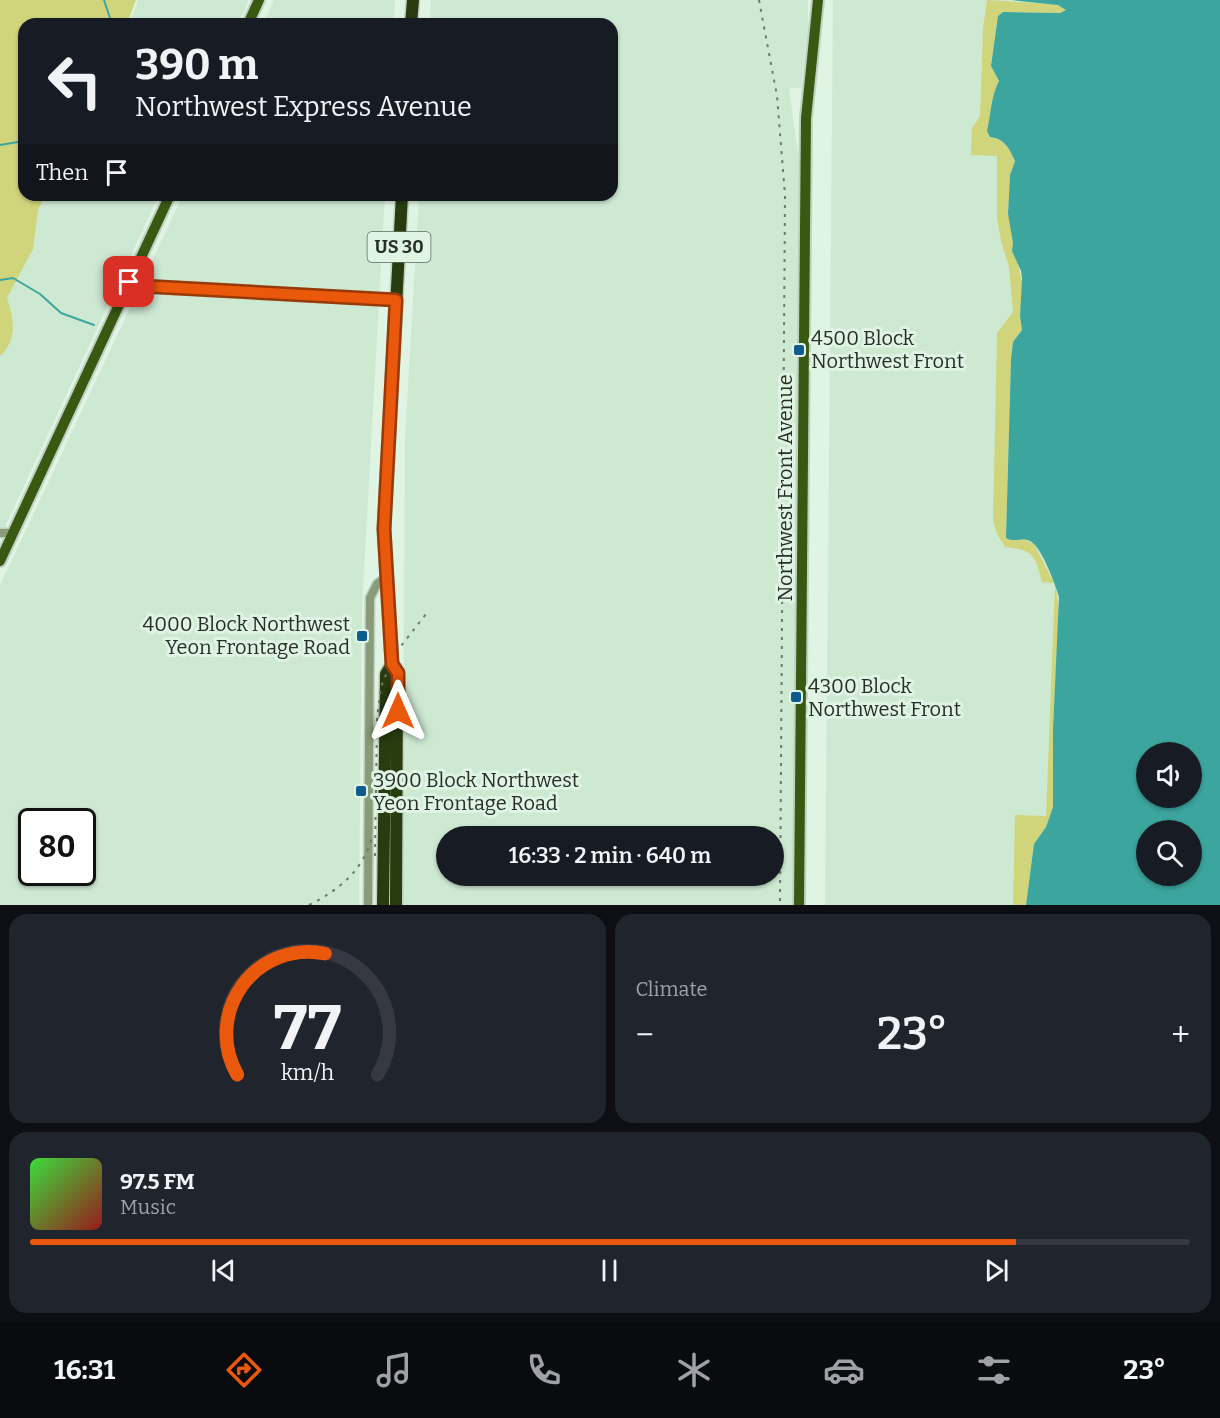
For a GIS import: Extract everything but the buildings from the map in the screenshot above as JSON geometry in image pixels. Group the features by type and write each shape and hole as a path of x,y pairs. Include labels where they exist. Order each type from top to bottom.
{"highway":[{"path":"411,18 412,0"},
{"name":"US 30","path":"396,905 398,673 392,664 386,577 386,485 402,201"},
{"name":"US 30","path":"383,905 386,674 392,664"}],"main road":[{"path":"251,18 259,0"},
{"name":"Northwest Front Avenue","path":"799,905 806,124 818,0"},
{"path":"0,561 167,201"}],"street":[{"path":"129,282 141,286 396,300"},
{"path":"0,533 13,533"},
{"path":"368,905 370,598 377,584 386,577"}],"shaded area":[{"path":"138,0 249,0 241,18 131,18"},
{"path":"274,0 395,0 394,18 266,18"},
{"path":"431,0 808,0 808,27 801,88 789,88 800,168 794,905 402,905 405,437 419,201 618,201 618,18 430,18"},
{"path":"833,0 1010,0 996,137 1061,554 1056,586 1059,597 1048,822 1034,848 1026,905 825,905"},
{"path":"40,201 156,201 0,538 0,292"},
{"path":"180,201 385,201 362,607 359,905 0,905 0,585"}],"green space":[{"path":"0,0 136,0 129,18 18,18 18,201 42,201 38,210 33,249 7,298 13,328 10,343 0,356"},
{"path":"987,0 1054,4 1065,7 1066,10 1060,13 1003,12 998,16 991,66 999,81 987,131 990,137 1006,145 1015,161 1010,175 1008,214 1022,282 1020,316 1022,330 1013,342 1011,359 1006,538 1026,540 1034,544 1054,583 1042,582 1035,560 1028,552 1005,547 997,534 993,520 997,333 1013,312 1009,267 997,218 997,156 971,155 972,128 980,116 983,28"},
{"path":"1055,584 1059,609 1053,729 1053,807 1046,827 1034,844 1026,905 1013,905 1015,815 1046,816"}],"water":[{"path":"1010,0 1220,0 1220,905 1026,905 1034,844 1046,827 1053,807 1053,729 1059,597 1048,566 1035,545 1027,540 1006,538 1011,359 1013,342 1022,330 1020,316 1022,279 1012,251 1013,243 1008,214 1010,175 1015,161 1006,145 990,137 987,131 999,81 991,66 998,16 1003,12 1060,13 1066,10 1058,5"}],"waterway":[{"path":"104,0 110,18"},
{"path":"0,145 18,142"},
{"path":"0,280 13,278 40,294 61,313 94,325"}],"railway":[{"path":"759,0 777,96 785,195 780,905"},
{"path":"375,856 377,718 381,687 394,655 426,614"},
{"path":"309,905 340,886 356,870 363,860 372,837"}],"place":[{"name":"4500 Block Northwest Front","path":"799,350"},
{"name":"4000 Block Northwest Yeon Frontage Road","path":"362,636"},
{"name":"4300 Block Northwest Front","path":"796,697"},
{"name":"3900 Block Northwest Yeon Frontage Road","path":"361,791"}],"route":[{"path":"129,282 141,286 396,300 384,529 392,664 398,673 398,711"}]}
